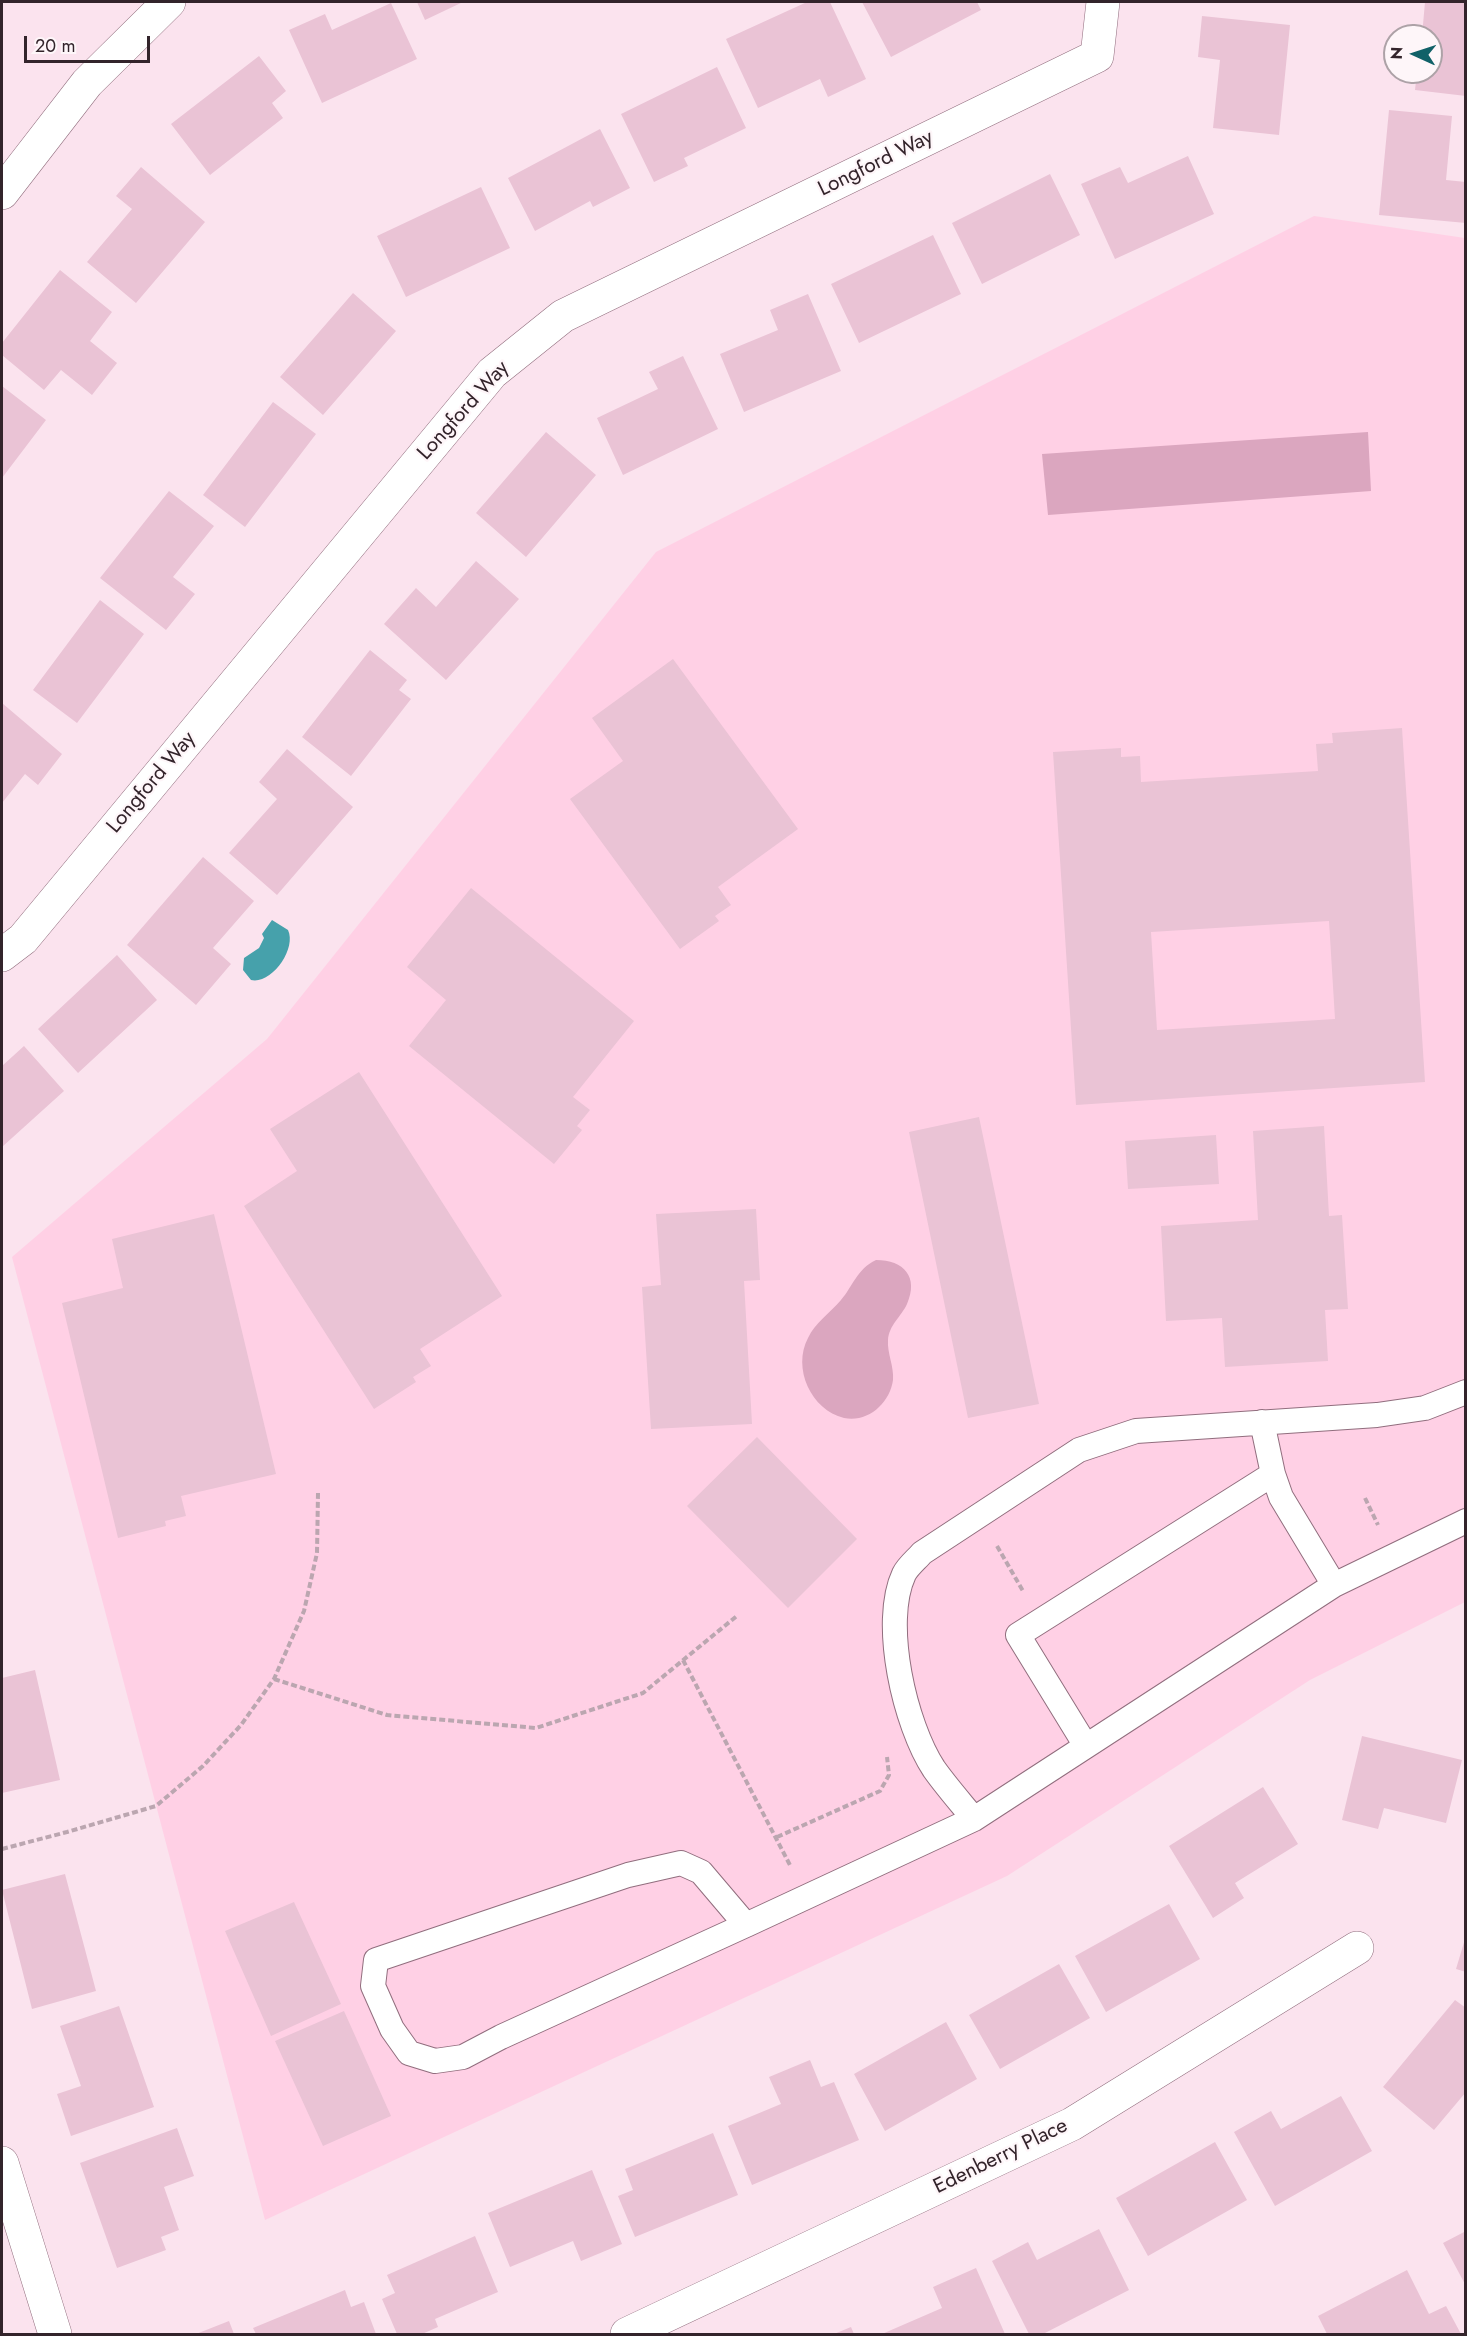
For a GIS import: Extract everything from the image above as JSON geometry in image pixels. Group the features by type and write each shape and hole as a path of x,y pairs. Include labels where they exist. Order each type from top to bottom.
{"street":[{"path":"2,193 87,82 169,2"},
{"name":"Longford Way","path":"2,955 23,939 492,373 563,316 1097,56 1102,2"},
{"name":"Edenberry Place","path":"627,2334 1072,2124 1357,1948"},
{"path":"2,2163 55,2334"}],"lane":[{"path":"974,1820 933,1767 915,1728 902,1687 894,1630 897,1599 904,1573 922,1553 1079,1450 1136,1431 1377,1415 1425,1408 1466,1392"},
{"path":"1262,1422 1273,1474 1281,1497 1334,1585"},
{"path":"1086,1746 1018,1635 1273,1474"},
{"path":"746,1925 701,1872 681,1863 628,1875 376,1960 373,1986 392,2029 410,2053 435,2061 463,2057 501,2037 746,1925 974,1820 1334,1585 1466,1521"}],"path":[{"path":"2,1849 67,1833 156,1806 203,1766 241,1725 274,1679 304,1611 317,1553 318,1493"},
{"path":"980,1516 1040,1620"},
{"path":"274,1679 387,1715 536,1728 643,1693 738,1615"},
{"path":"684,1660 777,1837 880,1791 889,1775 887,1749"}],"shaded area":[{"path":"1314,216 1465,238 1465,1602 1310,1680 1007,1876 265,2220 12,1257 267,1039 656,552"},
{"path":"1368,432 1371,491 1048,515 1042,454"},
{"path":"876,1260 894,1263 901,1267 910,1278 911,1286 907,1304 889,1335 888,1345 893,1380 887,1396 876,1410 853,1419 844,1418 822,1406 814,1397 804,1374 802,1362 804,1350 815,1328 841,1300 864,1268"}],"water":[{"path":"272,920 288,930 289,947 274,971 259,980 251,980 243,970 244,958 259,948 264,938 262,934"}],"building":[{"path":"417,2 463,2 425,20"},
{"path":"807,2 830,2 866,79 828,97 820,79 758,108 726,39"},
{"path":"862,2 977,2 981,10 891,57"},
{"path":"1425,2 1466,2 1466,96 1415,90 1416,84 1443,84 1443,24 1423,24"},
{"path":"391,3 417,59 322,103 289,30 325,14 332,30"},
{"path":"1202,16 1290,25 1279,135 1213,128 1220,60 1198,57"},
{"path":"259,56 286,91 272,103 283,118 210,175 171,124"},
{"path":"717,67 746,128 684,158 688,166 654,182 621,114"},
{"path":"1389,110 1452,116 1446,180 1466,182 1466,223 1379,215"},
{"path":"600,129 630,188 593,207 590,201 535,231 508,178"},
{"path":"1188,156 1214,214 1115,259 1081,184 1120,167 1128,183"},
{"path":"141,167 205,222 136,303 87,262 132,209 116,196"},
{"path":"1050,174 1080,235 982,284 952,223"},
{"path":"481,187 510,248 406,297 377,236"},
{"path":"933,235 961,294 859,343 831,284"},
{"path":"60,270 112,312 90,341 117,363 92,395 61,370 44,390 2,355 2,343"},
{"path":"353,293 396,331 323,415 280,377"},
{"path":"808,294 841,371 744,412 720,354 778,330 770,310"},
{"path":"683,356 718,429 623,475 597,418 658,389 649,372"},
{"path":"2,386 46,420 2,478"},
{"path":"273,402 316,434 245,527 203,495"},
{"path":"546,432 596,475 526,557 476,513"},
{"path":"169,491 214,526 173,577 195,594 166,630 100,578"},
{"path":"476,561 519,599 446,680 384,624 416,588 436,607"},
{"path":"100,600 144,634 77,723 33,690"},
{"path":"370,650 407,680 399,690 411,699 351,776 302,737"},
{"path":"673,659 798,829 718,887 731,905 715,916 719,921 680,949 570,799 623,761 592,718"},
{"path":"2,703 62,754 38,785 25,774 2,803"},
{"path":"1402,728 1425,1082 1076,1105 1053,752 1121,748 1121,757 1140,756 1141,782 1318,771 1316,744 1333,743 1332,733","holes":["1329,921 1335,1019 1157,1030 1151,932"]},
{"path":"287,749 353,807 277,895 229,853 277,799 259,782"},
{"path":"203,857 254,901 213,948 231,964 196,1005 127,945"},
{"path":"471,888 634,1021 573,1097 590,1110 577,1126 582,1130 554,1164 409,1046 446,1000 407,967"},
{"path":"117,955 157,1000 78,1073 38,1029"},
{"path":"24,1046 64,1091 2,1147 2,1066"},
{"path":"359,1072 502,1296 420,1349 431,1366 413,1377 416,1382 374,1409 244,1206 297,1171 270,1129"},
{"path":"979,1117 1039,1404 968,1418 909,1132"},
{"path":"1324,1126 1329,1216 1342,1215 1348,1309 1325,1310 1328,1361 1225,1367 1222,1318 1166,1321 1161,1226 1258,1220 1253,1131"},
{"path":"1216,1135 1219,1184 1128,1189 1125,1141"},
{"path":"756,1209 760,1280 744,1281 752,1424 651,1429 642,1287 661,1285 656,1214"},
{"path":"214,1214 276,1474 181,1496 186,1516 165,1521 166,1526 118,1538 62,1303 123,1288 112,1239"},
{"path":"757,1437 857,1539 788,1608 687,1506"},
{"path":"35,1670 60,1780 2,1793 2,1678"},
{"path":"1362,1736 1462,1760 1446,1823 1384,1808 1378,1829 1342,1820"},
{"path":"1263,1787 1298,1844 1235,1883 1244,1898 1213,1918 1169,1846"},
{"path":"65,1874 96,1991 32,2009 2,1890"},
{"path":"294,1902 341,2004 271,2036 225,1931"},
{"path":"1169,1904 1200,1959 1106,2012 1075,1956"},
{"path":"1466,1939 1466,1972 1456,1969"},
{"path":"1059,1964 1090,2018 1000,2069 969,2015"},
{"path":"1455,2000 1466,2008 1466,2092 1434,2130 1383,2087"},
{"path":"119,2006 154,2107 71,2136 57,2094 81,2086 60,2026"},
{"path":"344,2011 391,2116 323,2146 275,2041"},
{"path":"946,2022 977,2079 885,2131 854,2074"},
{"path":"810,2060 821,2087 834,2082 859,2140 752,2185 728,2126 781,2104 769,2077"},
{"path":"1341,2096 1372,2151 1275,2206 1234,2132 1271,2111 1281,2129"},
{"path":"177,2128 194,2176 164,2187 179,2230 161,2237 166,2250 117,2268 80,2163"},
{"path":"713,2133 738,2195 635,2237 618,2196 633,2190 625,2169"},
{"path":"1215,2142 1247,2200 1148,2256 1116,2198"},
{"path":"592,2170 622,2244 581,2261 573,2241 510,2267 488,2213"},
{"path":"1099,2229 1129,2290 1043,2334 1029,2334 992,2261 1028,2242 1037,2260"},
{"path":"1466,2231 1466,2286 1443,2243"},
{"path":"475,2236 498,2292 435,2319 438,2327 422,2334 397,2334 382,2299 395,2293 387,2275"},
{"path":"976,2268 1005,2334 882,2334 942,2308 933,2287"},
{"path":"1407,2270 1429,2314 1446,2306 1461,2334 1327,2334 1318,2316"},
{"path":"345,2290 351,2307 364,2302 376,2334 256,2334 253,2328"},
{"path":"229,2321 234,2334 196,2334"},
{"path":"851,2327 854,2334 834,2334"}]}
